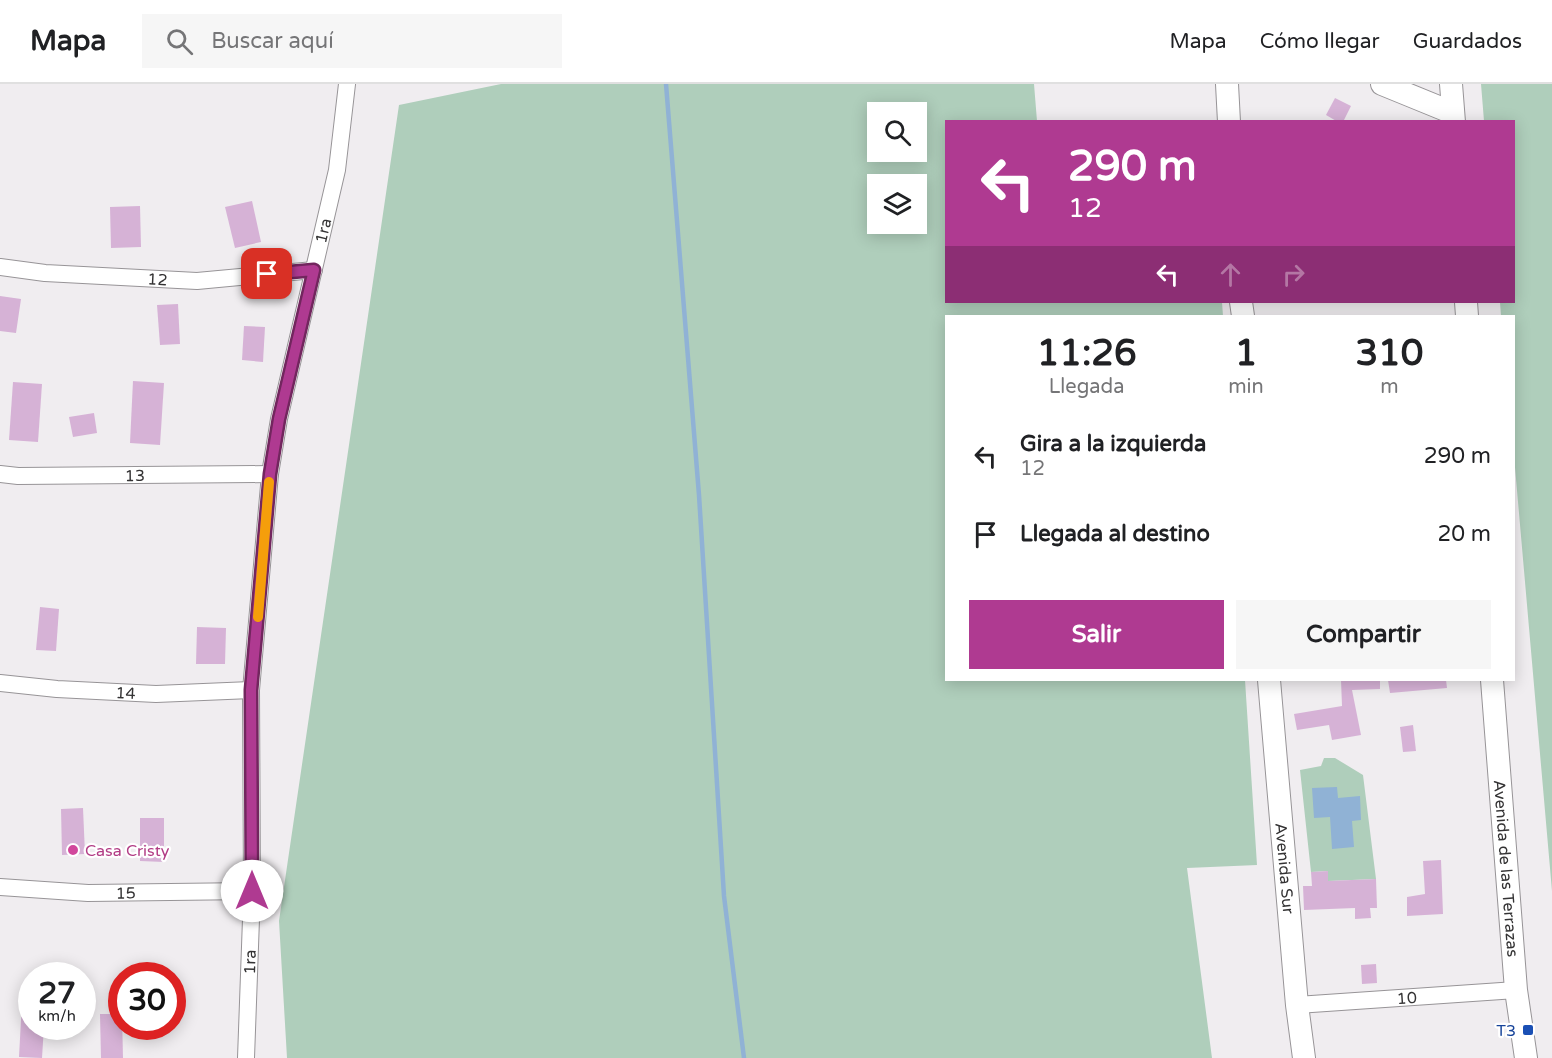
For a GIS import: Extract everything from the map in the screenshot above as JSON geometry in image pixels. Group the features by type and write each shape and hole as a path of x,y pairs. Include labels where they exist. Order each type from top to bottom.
{"street":[{"name":"1ra","path":"246,1058 252,891 251,690 270,474 279,419 337,170 347,84"},
{"path":"1227,84 1229,120"},
{"path":"1382,84 1454,117 1451,84"},
{"name":"12","path":"0,267 45,273 197,281 314,270"},
{"name":"13","path":"0,474 18,476 270,474"},
{"name":"Avenida Sur","path":"1269,681 1297,1005 1304,1058"},
{"name":"Avenida de las Terrazas","path":"1492,681 1516,990 1527,1058"},
{"name":"14","path":"0,684 156,694 251,690"},
{"name":"15","path":"0,887 88,893 252,891"},
{"name":"10","path":"1297,1005 1516,990"}],"green space":[{"path":"501,84 1034,84 1037,120 945,120 945,303 1222,303 1223,315 945,315 945,681 1245,681 1257,865 1187,868 1212,1058 287,1058 279,921 399,105"},
{"path":"1481,84 1552,84 1552,891 1515,467 1515,315 1501,315 1500,303 1515,303 1515,120 1484,120"},
{"path":"1324,758 1335,758 1363,775 1376,879 1328,881 1328,871 1311,872 1300,770 1321,766"}],"water":[{"path":"1337,787 1338,798 1360,796 1361,820 1352,821 1354,847 1332,849 1330,817 1314,818 1312,788"}],"building":[{"path":"1335,98 1351,106 1344,120 1335,120 1326,115"},
{"path":"252,201 261,242 235,248 225,207"},
{"path":"140,206 141,247 111,248 110,207"},
{"path":"0,296 21,299 16,333 0,331"},
{"path":"178,304 180,344 160,345 157,305"},
{"path":"244,326 265,327 263,362 242,360"},
{"path":"133,381 164,383 160,445 130,443"},
{"path":"13,382 42,384 38,442 9,440"},
{"path":"94,413 97,433 73,437 69,417"},
{"path":"40,607 59,609 56,651 36,650"},
{"path":"197,627 226,628 225,664 196,664"},
{"path":"1341,681 1380,681 1380,689 1352,690 1361,735 1332,740 1329,725 1297,730 1294,714 1342,706"},
{"path":"1388,681 1446,681 1447,688 1390,693"},
{"path":"1413,725 1416,751 1403,752 1400,727"},
{"path":"83,808 85,854 62,855 61,809"},
{"path":"140,818 164,818 164,862 140,861"},
{"path":"1441,860 1443,914 1407,916 1407,897 1425,894 1423,861"},
{"path":"1328,871 1328,881 1376,879 1377,908 1370,908 1371,918 1355,919 1355,908 1304,910 1303,886 1312,886 1311,872"},
{"path":"1376,964 1377,983 1362,984 1361,965"},
{"path":"100,1014 108,1014 108,1040 123,1040 123,1058 101,1058"},
{"path":"20,1040 43,1040 42,1058 19,1057"}],"waterway":[{"path":"666,84 699,495 724,896 744,1058"}],"slow traffic":[{"path":"258,617 269,482"}],"place":[{"name":"Casa Cristy","path":"73,850"},
{"name":"T3","path":"1528,1030"}],"route":[{"path":"252,891 251,690 270,474 279,419 314,270 267,274"}]}
